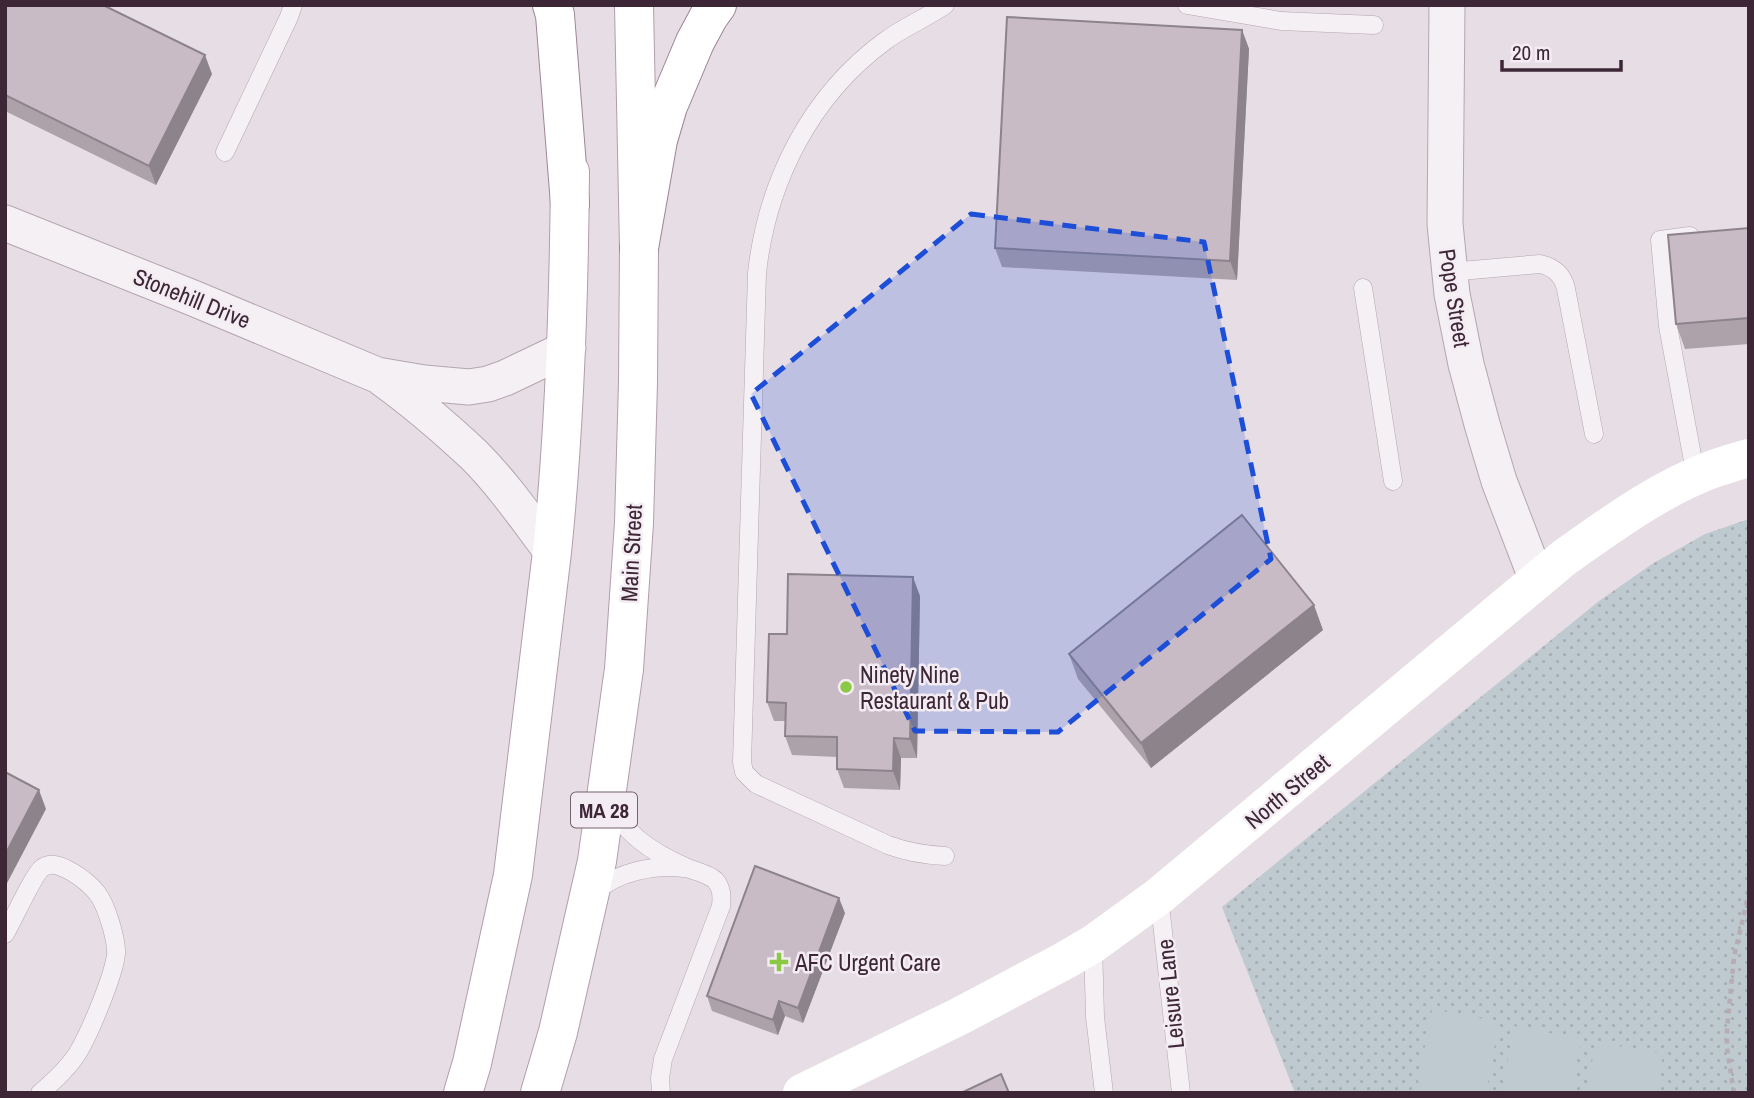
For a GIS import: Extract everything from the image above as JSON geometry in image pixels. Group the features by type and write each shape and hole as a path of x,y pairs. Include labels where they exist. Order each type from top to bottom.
{"main road":[{"path":"552,5 570,204"},
{"path":"463,1093 513,875 557,503 568,348 572,5"},
{"name":"Main Street","path":"540,1093 558,1032 597,861 624,669 634,523 638,382 639,248 634,5"},
{"path":"639,248 658,140 668,106 695,43 717,5"},
{"name":"North Street","path":"805,1092 958,1017 1093,944 1159,896 1537,580 1617,520 1712,469 1749,458"}],"street":[{"name":"Pope Street","path":"1447,5 1445,224 1452,294 1465,364 1482,424 1499,481 1537,580"},
{"name":"Stonehill Drive","path":"5,223 377,375 470,387 505,378 568,348"},
{"name":"Stonehill Drive","path":"377,375 422,408 475,457 516,504 552,552"}],"lane":[{"path":"225,152 293,5"},
{"path":"945,5 887,40 855,66 827,96 805,128 787,164 768,215 757,273 742,762 744,772 756,784 888,845 914,853 945,856"},
{"path":"1187,5 1281,21 1374,25"},
{"path":"1696,477 1668,326 1660,240 1711,234"},
{"path":"1450,272 1534,264 1545,265 1559,274 1566,289 1594,434"},
{"path":"1363,288 1393,481"},
{"path":"609,772 613,807 624,824 652,849 715,880 721,892 722,901 663,1059 661,1093"},
{"path":"5,934 38,872 49,865 58,865 85,880 99,894 115,939 114,965 85,1039 70,1063 40,1093"},
{"path":"586,907 597,890 622,876 655,868 691,869"},
{"name":"Leisure Lane","path":"1159,896 1181,1093"},
{"path":"1093,944 1095,1017 1104,1093"}],"path":[{"path":"1734,1093 1727,1029 1734,957 1749,892"}],"highlighted area":[{"path":"971,214 1204,242 1271,559 1058,732 915,731 751,394"}],"shaded area":[{"path":"1749,519 1749,1093 1295,1093 1222,907 1599,601 1652,564 1705,534"},
{"path":"1432,1009 1499,1022 1486,1093 1416,1093"},
{"path":"1514,1026 1581,1039 1571,1093 1502,1093"},
{"path":"1596,1042 1663,1054 1656,1093 1586,1093"}],"building":[{"path":"5,5 103,5 205,55 149,166 5,95"},
{"path":"1007,17 1242,30 1230,261 995,248"},
{"path":"1749,228 1749,318 1676,324 1668,235"},
{"path":"1242,515 1314,605 1141,743 1069,654"},
{"name":"Ninety Nine Restaurant & Pub","path":"788,574 913,577 910,739 894,738 893,771 837,769 837,737 785,736 786,703 767,702 769,634 787,634"},
{"path":"5,772 39,790 5,855"},
{"name":"AFC Urgent Care","path":"755,866 839,898 798,1008 779,1001 773,1020 707,996"},
{"path":"1001,1074 1009,1093 961,1093"}],"place":[{"name":"Ninety Nine Restaurant & Pub","path":"846,687"},
{"name":"AFC Urgent Care","path":"779,962"}]}
